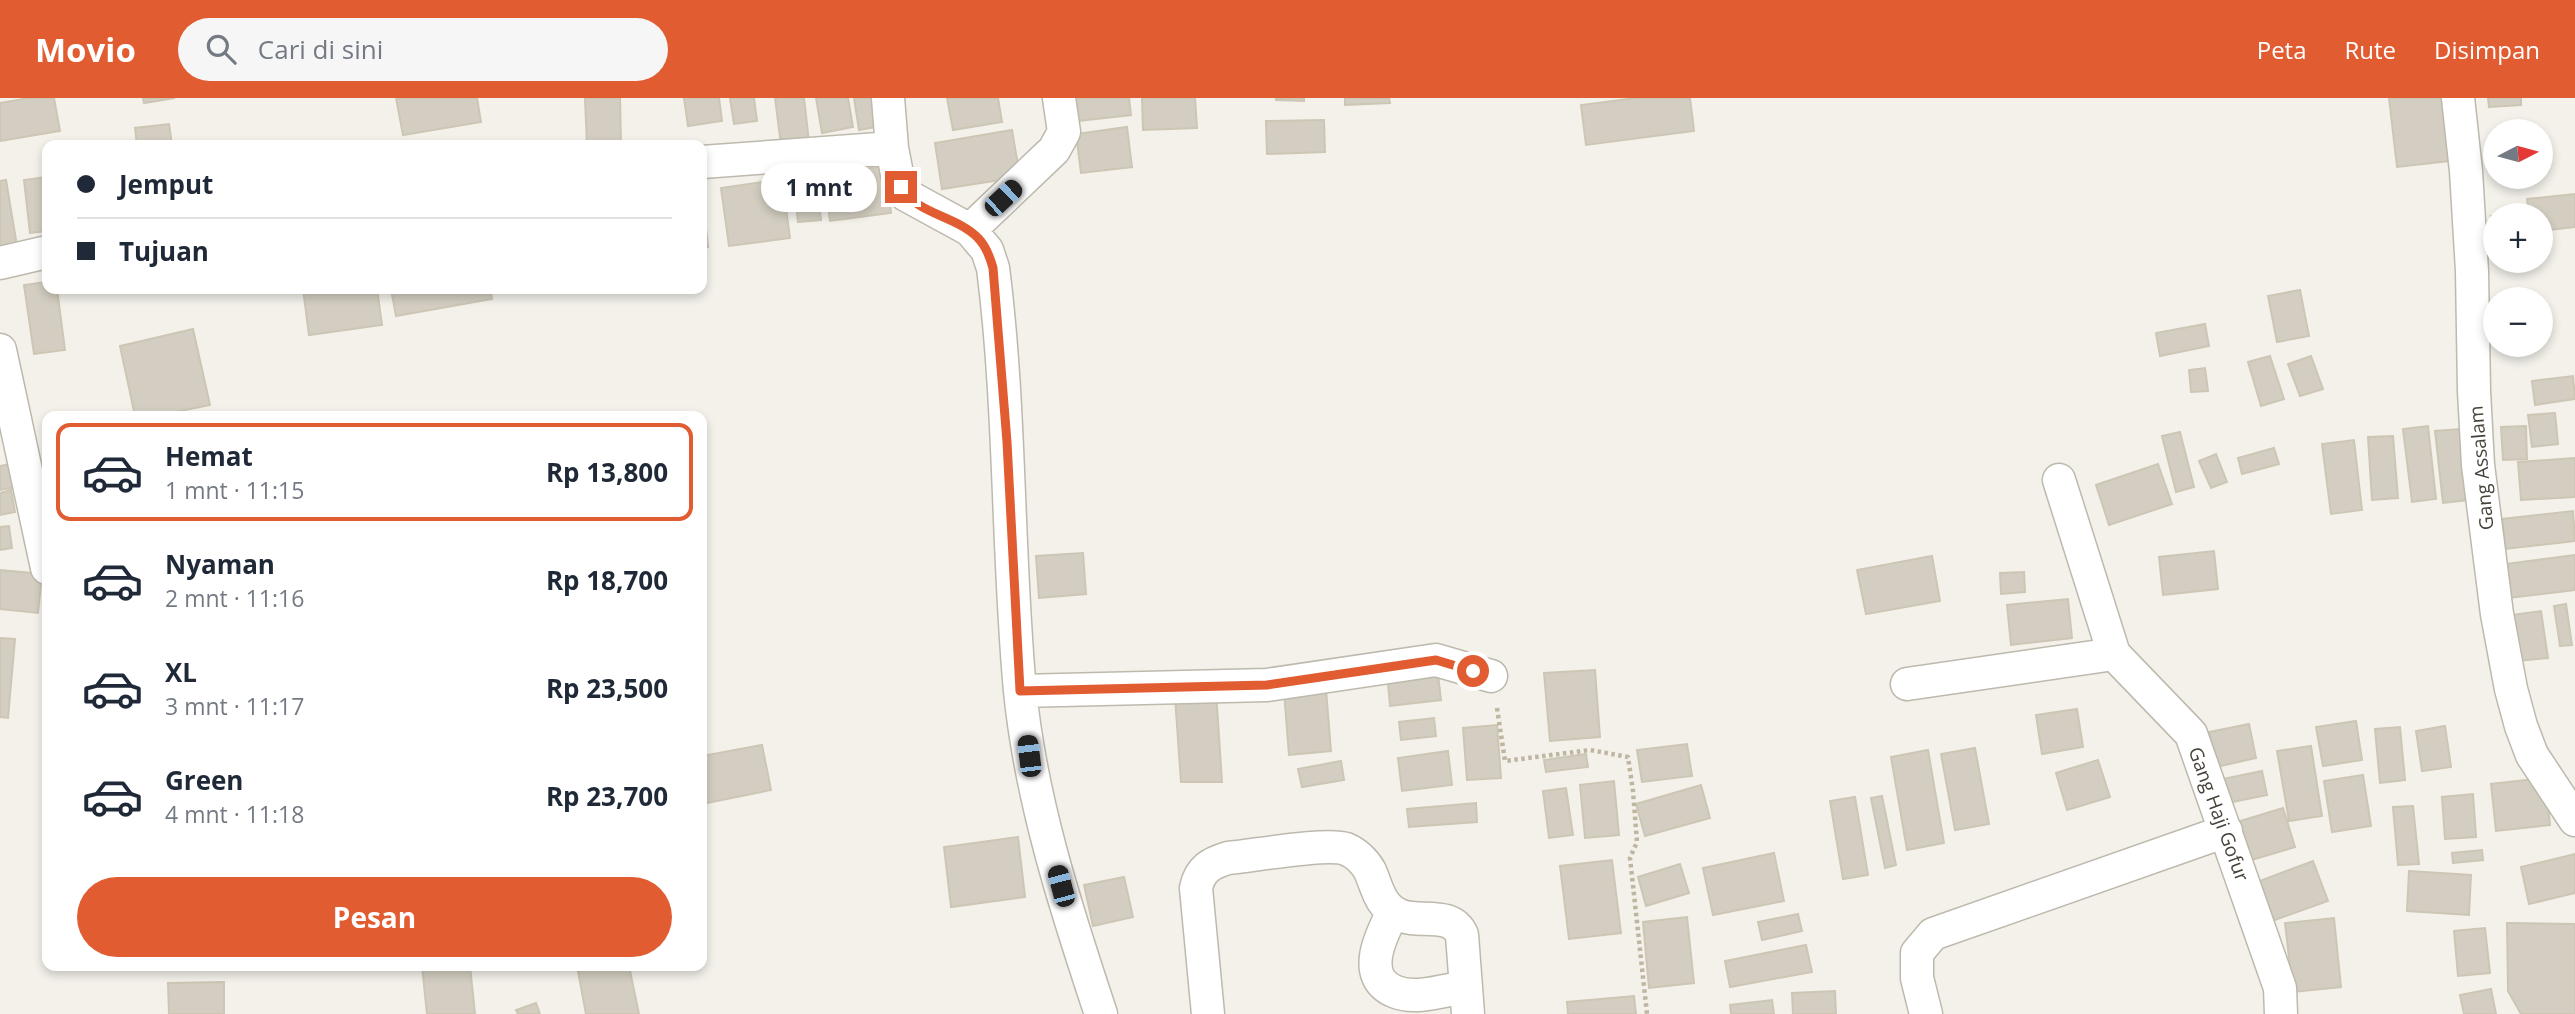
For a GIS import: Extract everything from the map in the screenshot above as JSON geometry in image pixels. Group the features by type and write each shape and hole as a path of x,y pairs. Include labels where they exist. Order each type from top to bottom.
{"street":[{"path":"888,98 892,148 897,174 906,195 970,230 987,250 993,268 997,297 1020,691 1029,756 1074,934 1101,1014"},
{"path":"970,230 1054,150 1064,132 1059,98"},
{"name":"Gang Assalam","path":"2458,98 2472,258 2478,465 2497,614 2521,726 2532,755 2575,820"},
{"path":"707,162 892,148"},
{"path":"0,263 42,253"},
{"path":"0,350 11,459 42,553"},
{"name":"Gang Haji Gofur","path":"2059,480 2114,654 2191,734 2280,988 2281,1014"},
{"path":"1907,684 2114,654"},
{"path":"1020,691 1267,685 1436,660 1491,676"},
{"path":"1926,1014 1917,978 1917,953 1933,934 2226,831"},
{"path":"1208,1014 1196,888 1198,877 1214,862 1325,847 1348,850 1359,857 1369,869 1376,889 1393,912 1411,918 1447,921 1459,928 1462,935 1467,1001 1397,993 1385,986 1378,975 1375,953 1378,940 1393,912"}],"path":[{"path":"1491,676 1505,761 1590,750 1628,757 1637,842 1630,858 1647,1014"}],"building":[{"path":"29,98 54,98 60,131 0,141 0,103"},
{"path":"143,98 175,98 144,103"},
{"path":"396,98 477,98 481,122 403,135"},
{"path":"585,98 620,98 621,140 587,140"},
{"path":"684,98 719,98 722,121 688,126"},
{"path":"730,98 754,98 757,121 734,124"},
{"path":"775,98 804,98 809,142 781,145"},
{"path":"816,98 848,98 853,127 822,133"},
{"path":"854,98 877,98 881,126 859,130"},
{"path":"947,98 998,98 1002,122 953,130"},
{"path":"1067,98 1129,98 1131,115 1070,122"},
{"path":"1142,98 1195,98 1197,128 1143,130"},
{"path":"1304,98 1304,101 1276,100"},
{"path":"1345,98 1389,98 1390,103 1345,105"},
{"path":"1636,98 1690,98 1694,131 1586,145 1581,105"},
{"path":"2389,98 2451,98 2458,160 2397,167"},
{"path":"2488,98 2521,98 2521,105 2489,107"},
{"path":"1324,120 1325,152 1267,154 1266,121"},
{"path":"169,124 171,140 136,140 135,128"},
{"path":"1127,127 1132,167 1081,173 1076,134"},
{"path":"1012,130 1020,177 942,189 935,143"},
{"path":"885,166 891,213 830,221 824,175"},
{"path":"42,178 42,232 30,233 24,180"},
{"path":"782,179 790,238 729,246 721,188"},
{"path":"6,180 17,246 0,249 0,181"},
{"path":"817,183 821,220 798,222 794,186"},
{"path":"2575,194 2575,227 2553,230 2553,203 2528,203 2527,199"},
{"path":"42,283 42,294 58,294 65,350 34,354 24,285"},
{"path":"2300,290 2309,336 2277,342 2268,296"},
{"path":"304,294 378,294 382,325 309,335"},
{"path":"392,294 491,294 492,299 396,316"},
{"path":"2205,324 2209,346 2160,356 2156,333"},
{"path":"193,329 210,405 181,411 134,411 120,346"},
{"path":"2270,356 2284,399 2261,406 2248,362"},
{"path":"2311,356 2323,389 2300,396 2288,364"},
{"path":"2205,368 2208,391 2191,392 2189,370"},
{"path":"2573,376 2575,399 2535,405 2532,381"},
{"path":"2555,413 2558,444 2532,447 2528,415"},
{"path":"2428,426 2436,499 2412,502 2403,429"},
{"path":"2526,426 2527,459 2503,460 2501,427"},
{"path":"2461,429 2469,500 2443,503 2435,431"},
{"path":"2180,432 2194,487 2176,492 2162,436"},
{"path":"2393,436 2398,498 2372,500 2368,437"},
{"path":"2354,440 2362,510 2331,514 2322,444"},
{"path":"2274,448 2279,464 2242,474 2238,458"},
{"path":"2216,454 2227,482 2211,488 2199,461"},
{"path":"2575,458 2575,497 2521,500 2518,462"},
{"path":"10,464 15,487 0,490 0,466"},
{"path":"2158,464 2172,504 2109,525 2096,485"},
{"path":"11,490 15,512 0,515 0,493"},
{"path":"2573,511 2575,541 2505,549 2502,519"},
{"path":"9,526 12,548 0,550 0,527"},
{"path":"2214,551 2218,589 2163,595 2159,557"},
{"path":"1083,553 1086,594 1039,598 1036,556"},
{"path":"2575,555 2575,590 2509,598 2505,564"},
{"path":"1932,556 1940,601 1866,614 1857,570"},
{"path":"0,570 42,574 38,613 0,609"},
{"path":"2024,572 2025,592 2001,594 2000,573"},
{"path":"2068,599 2072,638 2011,645 2007,605"},
{"path":"2566,604 2572,645 2560,646 2554,606"},
{"path":"2541,611 2548,658 2509,662 2504,616"},
{"path":"0,638 15,639 8,718 0,717"},
{"path":"1437,666 1441,700 1390,706 1387,672"},
{"path":"1595,670 1600,737 1550,741 1544,673"},
{"path":"1326,689 1331,751 1289,755 1284,692"},
{"path":"1216,691 1222,782 1181,782 1175,697"},
{"path":"2077,709 2083,747 2042,754 2036,715"},
{"path":"1434,718 1436,736 1401,740 1399,722"},
{"path":"2356,721 2362,760 2323,766 2316,727"},
{"path":"2249,724 2256,758 2216,767 2209,732"},
{"path":"1497,725 1501,778 1467,780 1463,728"},
{"path":"2445,726 2451,767 2422,771 2416,731"},
{"path":"2400,727 2405,780 2380,783 2375,729"},
{"path":"1687,744 1692,776 1642,782 1637,750"},
{"path":"762,745 771,790 707,803 707,755"},
{"path":"2311,746 2322,816 2289,821 2277,751"},
{"path":"1975,748 1989,824 1955,830 1941,754"},
{"path":"1928,750 1944,843 1907,850 1891,757"},
{"path":"1448,751 1452,785 1402,791 1398,758"},
{"path":"1586,754 1588,767 1546,772 1544,760"},
{"path":"2098,760 2110,797 2067,810 2056,773"},
{"path":"1341,761 1344,780 1302,787 1298,769"},
{"path":"2262,771 2267,795 2218,805 2213,781"},
{"path":"2363,775 2371,826 2332,832 2324,781"},
{"path":"2545,778 2550,825 2496,831 2491,784"},
{"path":"1614,781 1619,835 1585,838 1580,785"},
{"path":"1701,785 1710,818 1645,836 1636,804"},
{"path":"1566,788 1573,835 1549,838 1543,791"},
{"path":"2473,794 2476,837 2445,839 2442,797"},
{"path":"1882,796 1896,865 1885,868 1871,798"},
{"path":"1855,797 1868,875 1843,879 1830,801"},
{"path":"1476,803 1477,822 1409,827 1407,809"},
{"path":"2413,806 2419,864 2398,865 2393,807"},
{"path":"2283,808 2295,847 2245,862 2234,823"},
{"path":"1018,837 1025,897 951,907 944,847"},
{"path":"2482,850 2483,860 2453,863 2452,853"},
{"path":"1774,853 1784,901 1713,915 1703,868"},
{"path":"2575,854 2575,893 2529,904 2521,867"},
{"path":"1612,860 1621,933 1569,939 1560,866"},
{"path":"2313,861 2328,901 2272,921 2257,882"},
{"path":"1680,864 1689,893 1646,906 1638,877"},
{"path":"2409,871 2471,875 2469,915 2407,911"},
{"path":"1124,877 1133,917 1093,926 1084,885"},
{"path":"1798,914 1802,931 1762,940 1758,922"},
{"path":"1687,917 1694,983 1649,988 1643,922"},
{"path":"2334,918 2341,987 2293,992 2285,923"},
{"path":"2507,923 2575,924 2575,1014 2521,1014 2508,991"},
{"path":"2485,928 2490,973 2458,976 2454,931"},
{"path":"1806,945 1812,972 1730,987 1725,961"},
{"path":"423,971 471,971 475,1014 427,1014"},
{"path":"578,971 630,971 639,1014 586,1014"},
{"path":"224,982 224,1014 169,1014 168,983"},
{"path":"2491,989 2496,1014 2464,1014 2460,995"},
{"path":"1835,991 1836,1014 1793,1014 1792,993"},
{"path":"1634,996 1636,1014 1568,1014 1567,1002"},
{"path":"1772,1000 1774,1014 1731,1014 1730,1005"},
{"path":"536,1003 540,1014 518,1014 516,1010"}],"route":[{"path":"901,187 914,201 970,230 987,250 993,268 1007,442 1020,691 1267,685 1436,660 1473,671"}]}
